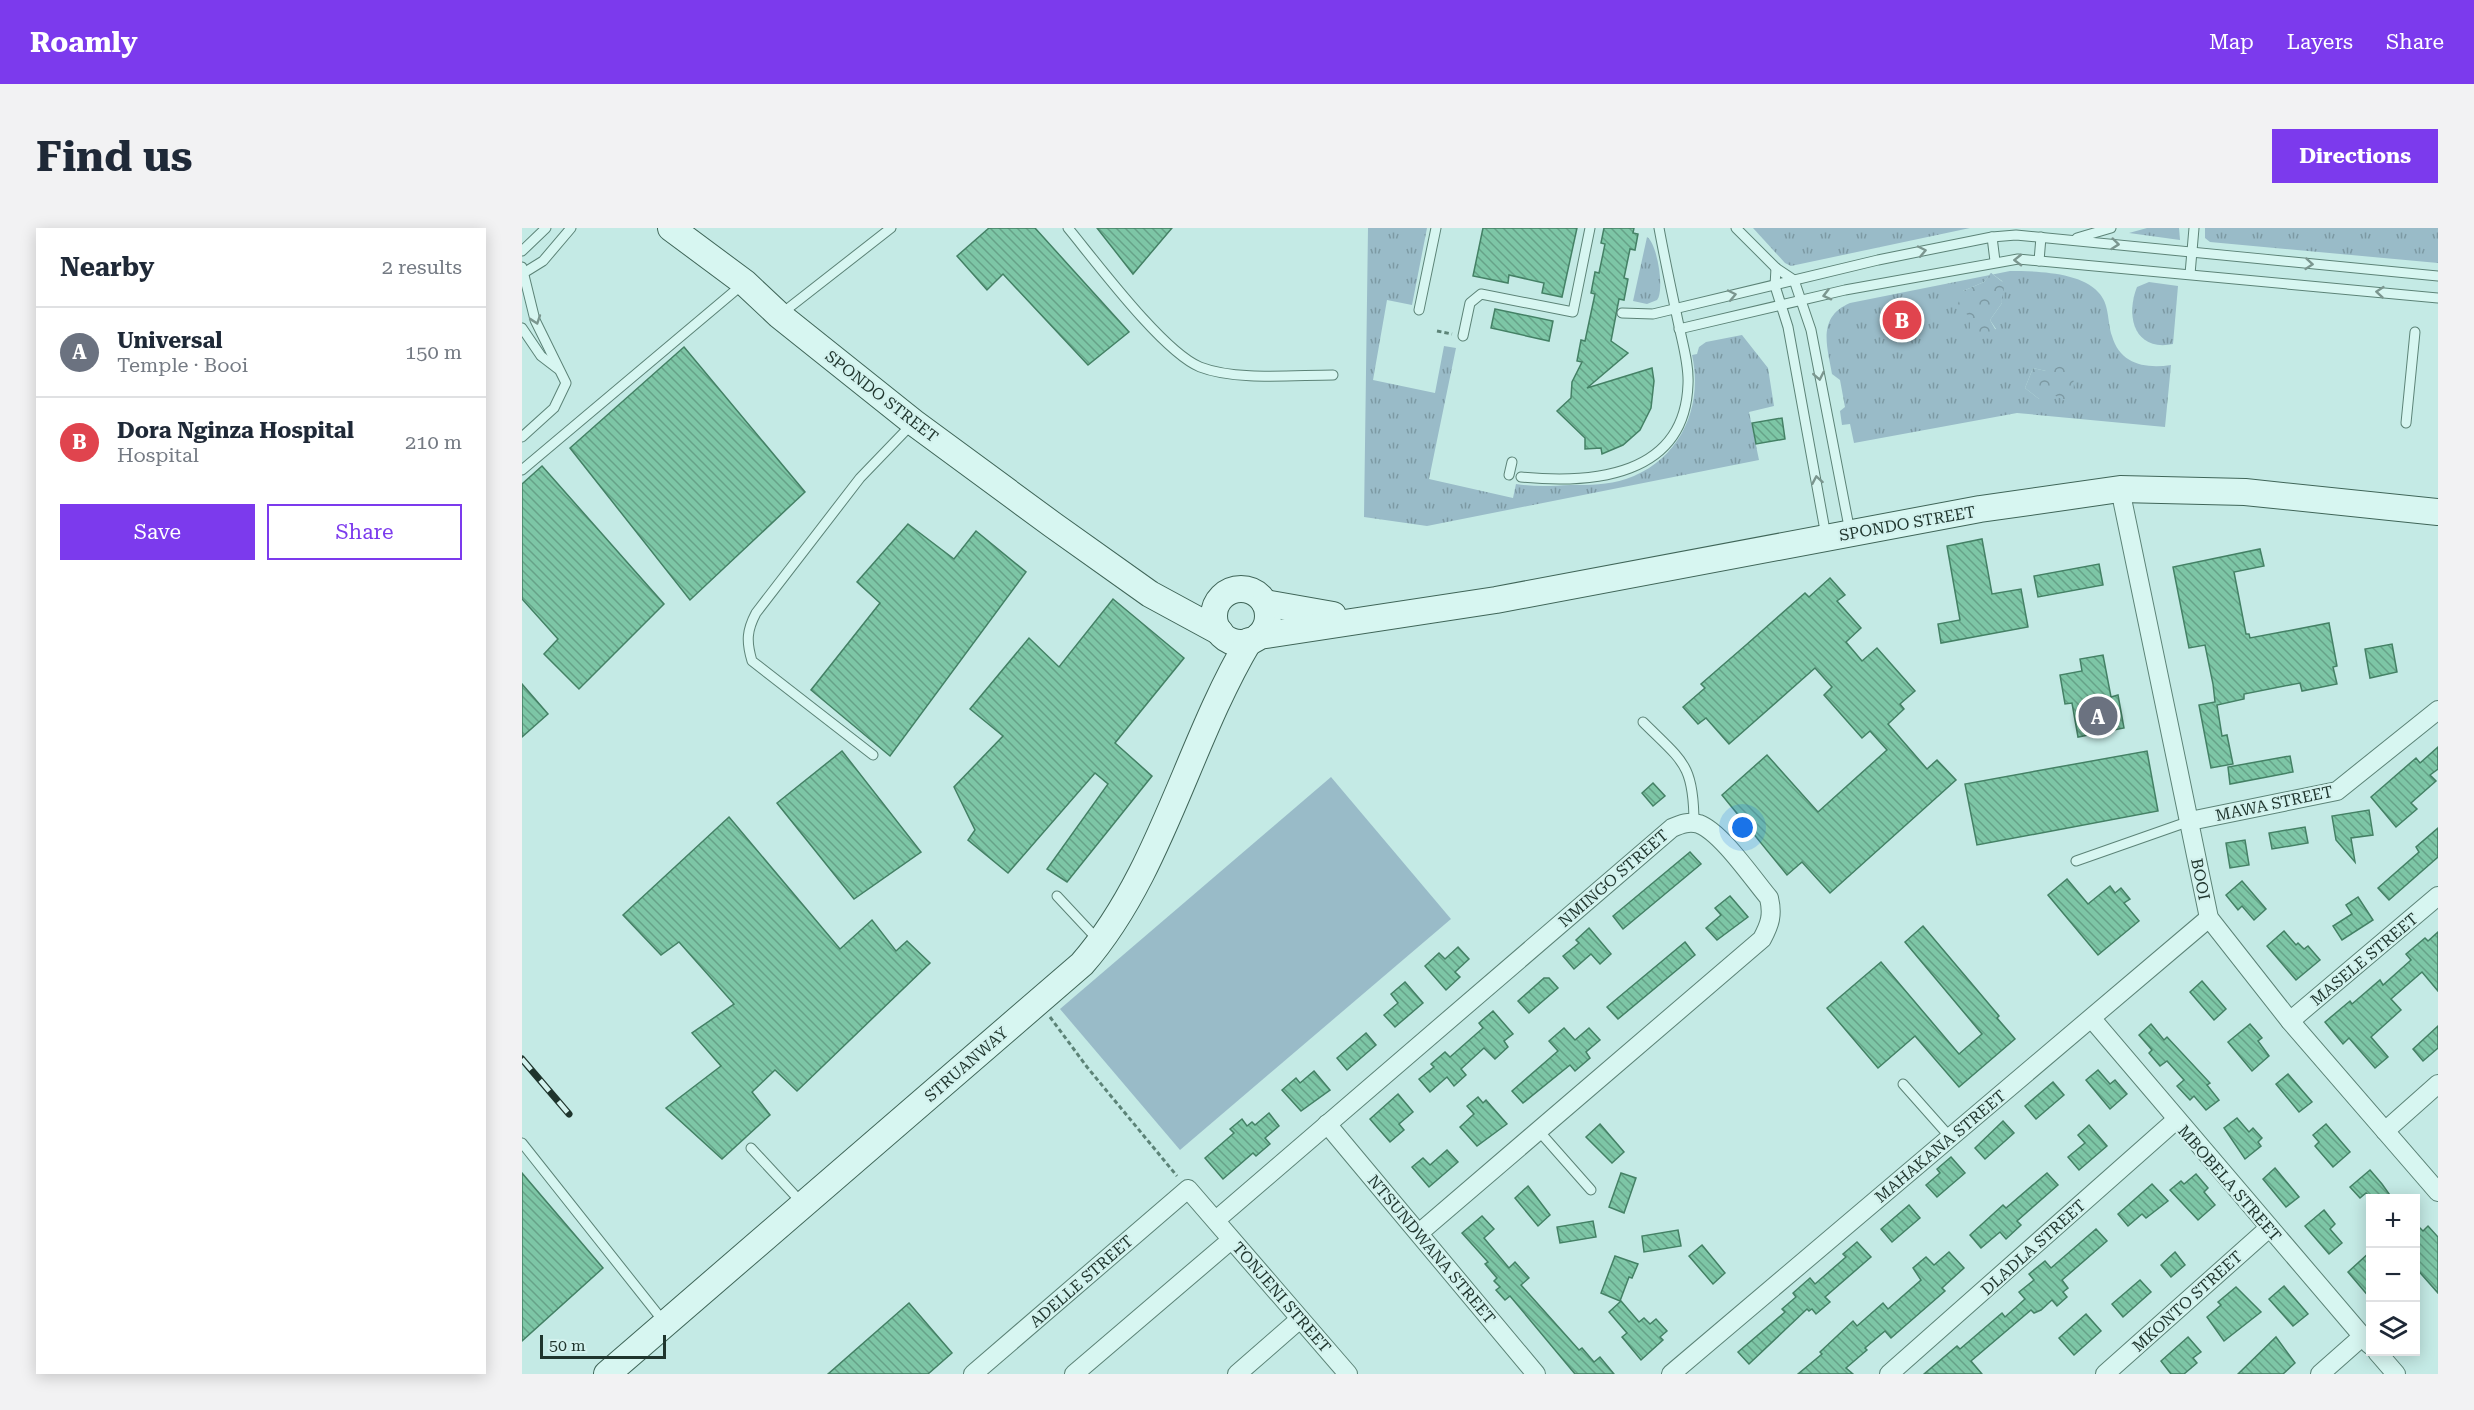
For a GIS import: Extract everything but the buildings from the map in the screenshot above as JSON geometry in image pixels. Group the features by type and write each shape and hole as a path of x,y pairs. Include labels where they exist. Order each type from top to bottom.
{"main road":[{"name":"SPONDO STREET","path":"671,228 745,283 779,315 914,422 1150,594 1239,637 1496,600 1838,535 2060,496 2120,489 2245,492 2438,512"},
{"name":"SPONDO STREET","path":"1099,557 1189,596 1221,598"},
{"path":"1241,589 1255,592 1265,603 1268,621 1239,637 1215,623 1215,612 1221,598 1241,589"},
{"name":"SPONDO STREET","path":"1265,603 1319,614 1381,618"},
{"name":"STRUANWAY","path":"607,1374 1082,964 1100,943 1125,906 1227,678 1239,637"}],"street":[{"name":"BOOI","path":"2120,489 2209,918 2290,1021 2438,1192"},
{"name":"MAWA STREET","path":"2190,821 2337,792 2438,710"},
{"name":"NMINGO STREET","path":"1216,1220 1672,828 1681,824 1695,824"},
{"path":"1419,1233 1762,939 1770,924 1772,910 1769,898 1713,832 1695,824"},
{"name":"MASELE STREET","path":"2290,1021 2438,896"},
{"name":"MAHAKANA STREET","path":"1671,1374 2209,918"},
{"name":"MBOBELA STREET","path":"2091,1019 2366,1339"},
{"path":"2385,1131 2438,1084"},
{"name":"DLADLA STREET","path":"1889,1374 2176,1120"},
{"name":"NTSUNDWANA STREET","path":"1326,1124 1536,1374"},
{"name":"TONJENI STREET","path":"1188,1189 1348,1374"},
{"name":"ADELLE STREET","path":"973,1374 1188,1189"},
{"name":"MKONTO STREET","path":"2105,1374 2270,1228"},
{"path":"1074,1374 1231,1240"},
{"path":"1237,1374 1300,1319"},
{"path":"2320,1374 2366,1341"},
{"path":"2380,1356 2396,1374"}],"lane":[{"path":"522,251 546,228"},
{"path":"522,438 560,399 566,383 536,320 523,272 543,261 571,228"},
{"path":"779,315 891,228"},
{"path":"1068,228 1176,352 1201,367 1232,374 1333,375"},
{"path":"1419,310 1436,228"},
{"path":"1463,336 1470,303 1481,294 1573,312 1590,228"},
{"path":"1521,477 1612,475 1627,471 1653,456 1672,435 1687,397 1688,370 1659,228"},
{"path":"1736,228 1776,268 1794,280 1811,330 1838,535"},
{"path":"2072,240 2111,228"},
{"path":"2190,274 2194,228"},
{"path":"1622,313 1653,314 1675,307 1992,237 2041,237 2438,276"},
{"path":"1992,237 1995,261"},
{"path":"2039,261 2041,237"},
{"path":"1679,329 1845,290 1995,261 2039,261 2438,298"},
{"path":"1776,268 1775,286 1838,535"},
{"path":"522,471 745,283"},
{"path":"522,328 541,356 560,370"},
{"path":"2406,423 2415,332"},
{"path":"873,755 752,661 747,645 748,629 756,613 860,478 914,422"},
{"path":"1509,475 1512,462"},
{"path":"1643,722 1684,763 1692,781 1695,824"},
{"path":"2076,861 2190,821"},
{"path":"1058,896 1100,943"},
{"path":"1903,1084 1950,1137"},
{"path":"1538,1130 1591,1190"},
{"path":"522,1143 665,1324"},
{"path":"751,1148 803,1204"}],"path":[{"path":"1038,1001 1087,1067 1188,1189"}],"green space":[{"path":"1368,228 1427,228 1412,305 1387,300 1373,380 1435,393 1444,346 1456,348 1429,479 1513,498 1516,484 1543,486 1605,484 1645,471 1673,446 1690,413 1695,375 1692,355 1697,354 1699,347 1706,342 1742,335 1768,368 1774,406 1749,412 1759,460 1427,526 1364,517"},
{"path":"1753,228 1970,228 1791,266 1785,263"},
{"path":"2147,228 2179,228 2180,240 2129,233"},
{"path":"2205,228 2438,228 2438,263 2210,242 2205,238"},
{"path":"1647,237 1657,257 1660,287 1657,300 1647,304 1633,301"},
{"path":"2031,271 2057,274 2080,280 2098,292 2105,302 2112,336 2127,359 2143,365 2171,365 2165,427 2017,413 1854,443 1850,424 1842,425 1840,411 1845,407 1840,380 1832,374 1828,353 1828,324 1833,316 1850,303 1989,275 1984,282 1963,291 1970,317 1970,336 1996,329 1990,320 2002,303 2000,294 2004,287 2002,281 1993,274","holes":["2033,368 2046,371 2039,399 2025,388"]},
{"path":"1991,273 2004,283 2002,303 1990,320 1999,336 1996,340 1970,336 1970,317 1957,306 1963,291 1984,282"},
{"path":"2149,282 2178,286 2173,344 2150,343 2136,330 2132,310 2134,298 2137,287"},
{"path":"2067,364 2074,383 2067,402 2054,395 2039,399 2025,388 2033,368 2046,371"},
{"path":"1331,777 1451,919 1180,1150 1060,1009"}],"railway":[{"path":"522,1059 569,1114"}],"place":[{"name":"Dora Nginza Hospital","path":"1902,320"},
{"name":"Universal","path":"2098,716"}]}
